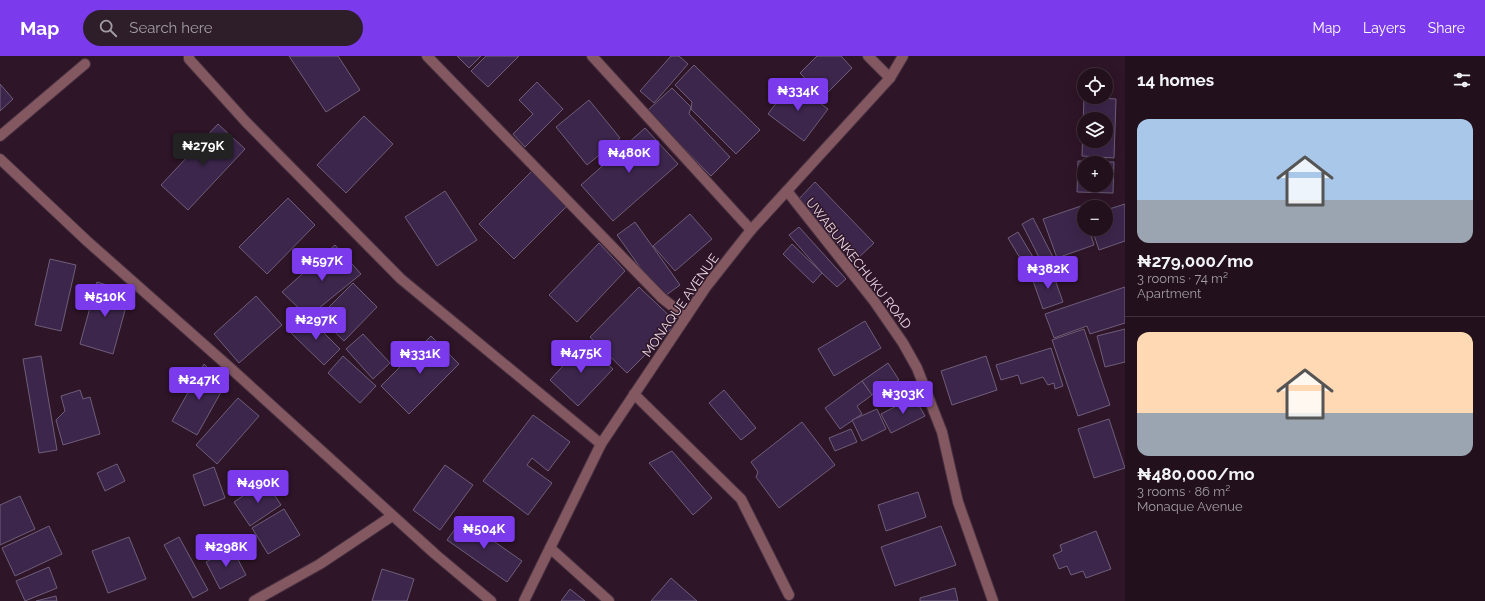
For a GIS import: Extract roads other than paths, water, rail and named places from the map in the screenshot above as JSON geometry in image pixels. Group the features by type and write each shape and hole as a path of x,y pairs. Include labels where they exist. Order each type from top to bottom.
{"street":[{"path":"189,56 189,59 246,122 401,279 601,444"},
{"path":"427,56 662,298 686,317"},
{"path":"592,56 751,230"},
{"path":"868,56 890,78"},
{"name":"MONAQUE AVENUE","path":"524,601 601,444 706,287 751,230 890,78 903,56"},
{"path":"0,136 85,64"},
{"path":"0,159 87,241 227,365 434,554 491,601"},
{"name":"UWABUNKECHUKU ROAD","path":"786,191 874,301 904,343 917,368 942,432 958,502 993,601"},
{"path":"634,394 741,498 789,595"},
{"path":"254,601 320,564 392,516"},
{"path":"550,548 609,601"}]}
